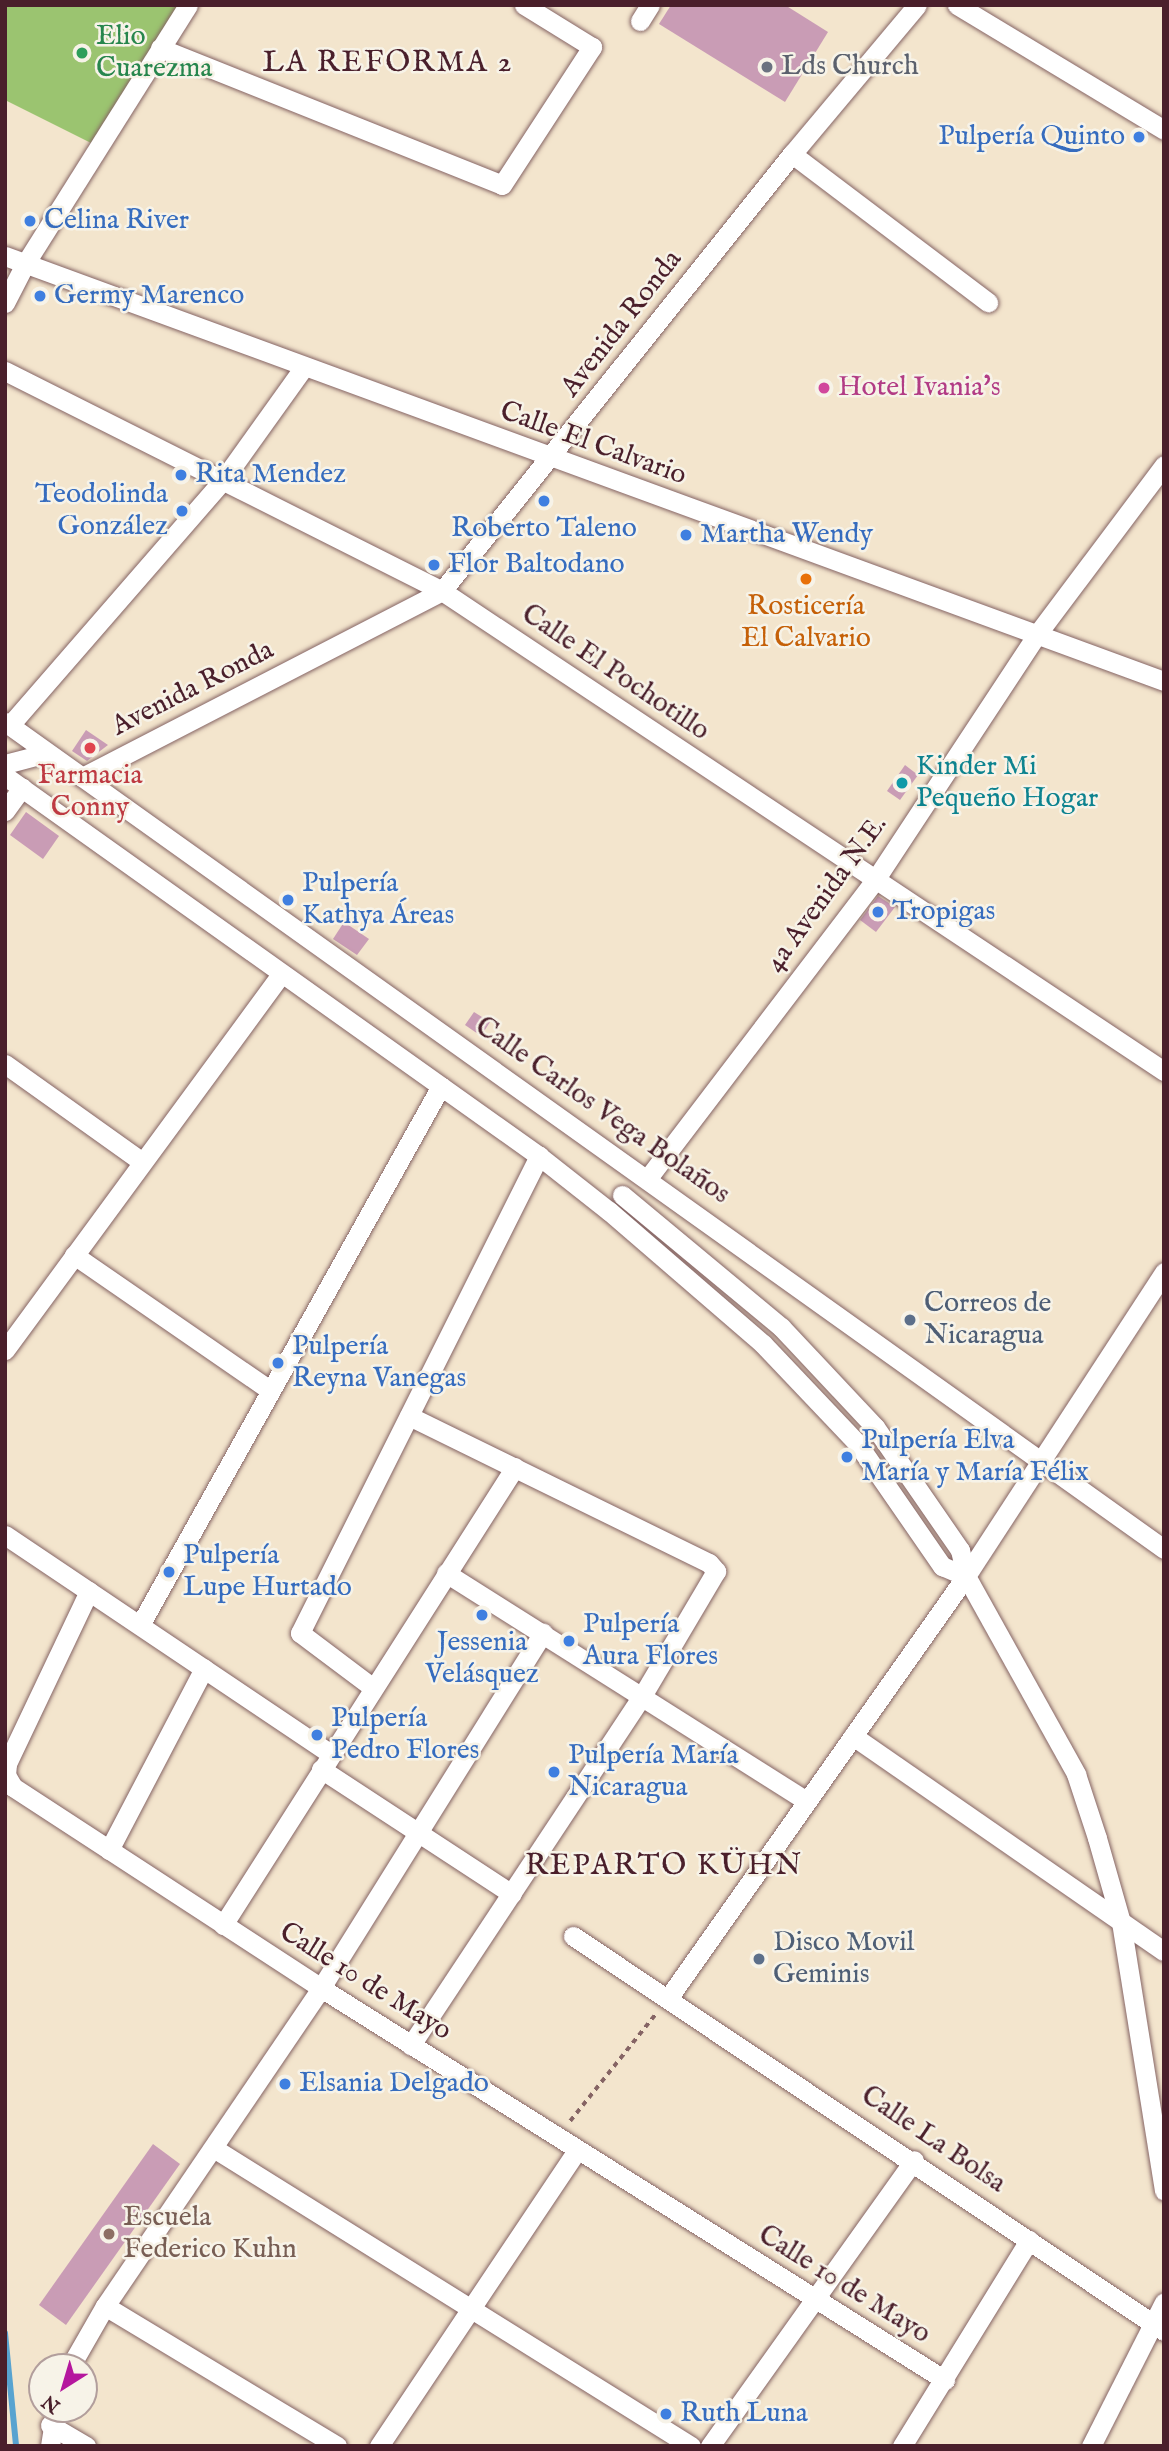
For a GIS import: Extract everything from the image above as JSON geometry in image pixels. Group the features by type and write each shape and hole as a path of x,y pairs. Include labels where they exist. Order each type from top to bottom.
{"street":[{"path":"5,303 25,264 188,5"},
{"path":"160,48 502,186 592,47 524,5"},
{"name":"Avenida Ronda","path":"82,778 442,591 552,459 792,154 918,5"},
{"path":"957,5 1164,130"},
{"path":"792,154 988,302"},
{"name":"Calle El Calvario","path":"5,256 552,459 1038,633 1164,681"},
{"path":"7,724 223,480 304,367"},
{"name":"Calle El Pochotillo","path":"5,371 442,591 1164,1071"},
{"name":"4a Avenida N.E.","path":"609,1211 643,1175 875,880 1038,633 1164,465"},
{"name":"Calle Carlos Vega Bolaños","path":"7,724 1042,1459 1164,1549"},
{"path":"5,764 47,753"},
{"path":"5,776 539,1156 609,1211 763,1344 857,1443 942,1566 966,1576"},
{"path":"5,811 22,788"},
{"path":"5,1350 141,1161 281,974"},
{"path":"5,1064 141,1161"},
{"path":"140,1625 441,1086"},
{"path":"372,1687 300,1633 539,1156"},
{"path":"622,1195 781,1327 875,1427 960,1550 966,1576 1076,1774 1121,1922 1164,2191"},
{"path":"74,1255 270,1390"},
{"path":"669,1997 966,1576 1164,1272"},
{"path":"409,1416 709,1563 716,1571 642,1696 411,2045"},
{"path":"223,1925 515,1466"},
{"path":"5,1535 204,1668 417,1831 512,1894"},
{"path":"446,1573 806,1801"},
{"name":"Calle 10 de Mayo","path":"89,1591 7,1764 6,1775 13,1787 321,1988 811,2299 945,2380"},
{"path":"78,2353 105,2306 215,2150 321,1988 543,1633"},
{"path":"109,1850 204,1668"},
{"path":"853,1736 1164,1951"},
{"name":"Calle La Bolsa","path":"573,1936 914,2160 1158,2327"},
{"path":"215,2150 691,2446"},
{"path":"379,2446 469,2307 578,2150"},
{"path":"710,2446 811,2299 914,2160"},
{"path":"902,2446 1029,2240"},
{"path":"1091,2446 1158,2327 1164,2302"},
{"path":"105,2306 337,2446"},
{"path":"50,2446 52,2423"},
{"path":"60,2423 86,2446"}],"path":[{"path":"557,2137 669,1997"}],"green space":[{"name":"Elio Cuarezma","path":"5,5 188,5 97,146 5,100"}],"building":[{"name":"Lds Church","path":"671,5 785,5 828,32 785,102 659,24"},
{"name":"Farmacia Conny","path":"86,730 108,745 87,761 72,751"},
{"name":"Kinder Mi Pequeño Hogar","path":"905,765 918,775 900,800 887,791"},
{"path":"26,812 59,836 43,859 10,835"},
{"name":"Tropigas","path":"878,896 895,907 876,932 860,920"},
{"path":"344,922 369,939 357,955 333,939"},
{"path":"474,1012 490,1022 481,1036 465,1025"},
{"name":"Escuela Federico Kuhn","path":"153,2144 180,2164 66,2325 39,2305"}],"waterway":[{"path":"5,2333 16,2446"}],"place":[{"name":"Elio Cuarezma","path":"82,53"},
{"name":"Lds Church","path":"767,67"},
{"name":"Pulpería Quinto","path":"1139,137"},
{"name":"Celina River","path":"30,221"},
{"name":"Germy Marenco","path":"40,296"},
{"name":"Hotel Ivania's","path":"824,388"},
{"name":"Rita Mendez","path":"181,475"},
{"name":"Roberto Taleno","path":"544,501"},
{"name":"Teodolinda González","path":"182,511"},
{"name":"Martha Wendy","path":"686,535"},
{"name":"Flor Baltodano","path":"434,565"},
{"name":"Rosticería El Calvario","path":"806,579"},
{"name":"Farmacia Conny","path":"90,748"},
{"name":"Kinder Mi Pequeño Hogar","path":"902,783"},
{"name":"Pulpería Kathya Áreas","path":"288,900"},
{"name":"Tropigas","path":"878,912"},
{"name":"Correos de Nicaragua","path":"910,1320"},
{"name":"Pulpería Reyna Vanegas","path":"278,1363"},
{"name":"Pulpería Elva María y María Félix","path":"847,1457"},
{"name":"Pulpería Lupe Hurtado","path":"169,1572"},
{"name":"Jessenia Velásquez","path":"482,1615"},
{"name":"Pulpería Aura Flores","path":"569,1641"},
{"name":"Pulpería Pedro Flores","path":"317,1735"},
{"name":"Pulpería María Nicaragua","path":"554,1772"},
{"name":"Disco Movil Geminis","path":"759,1959"},
{"name":"Elsania Delgado","path":"285,2084"},
{"name":"Escuela Federico Kuhn","path":"109,2234"},
{"name":"Ruth Luna","path":"666,2414"}],"district":[{"name":"LA REFORMA 2","path":"388,63"},
{"name":"REPARTO KÜHN","path":"664,1866"}]}
